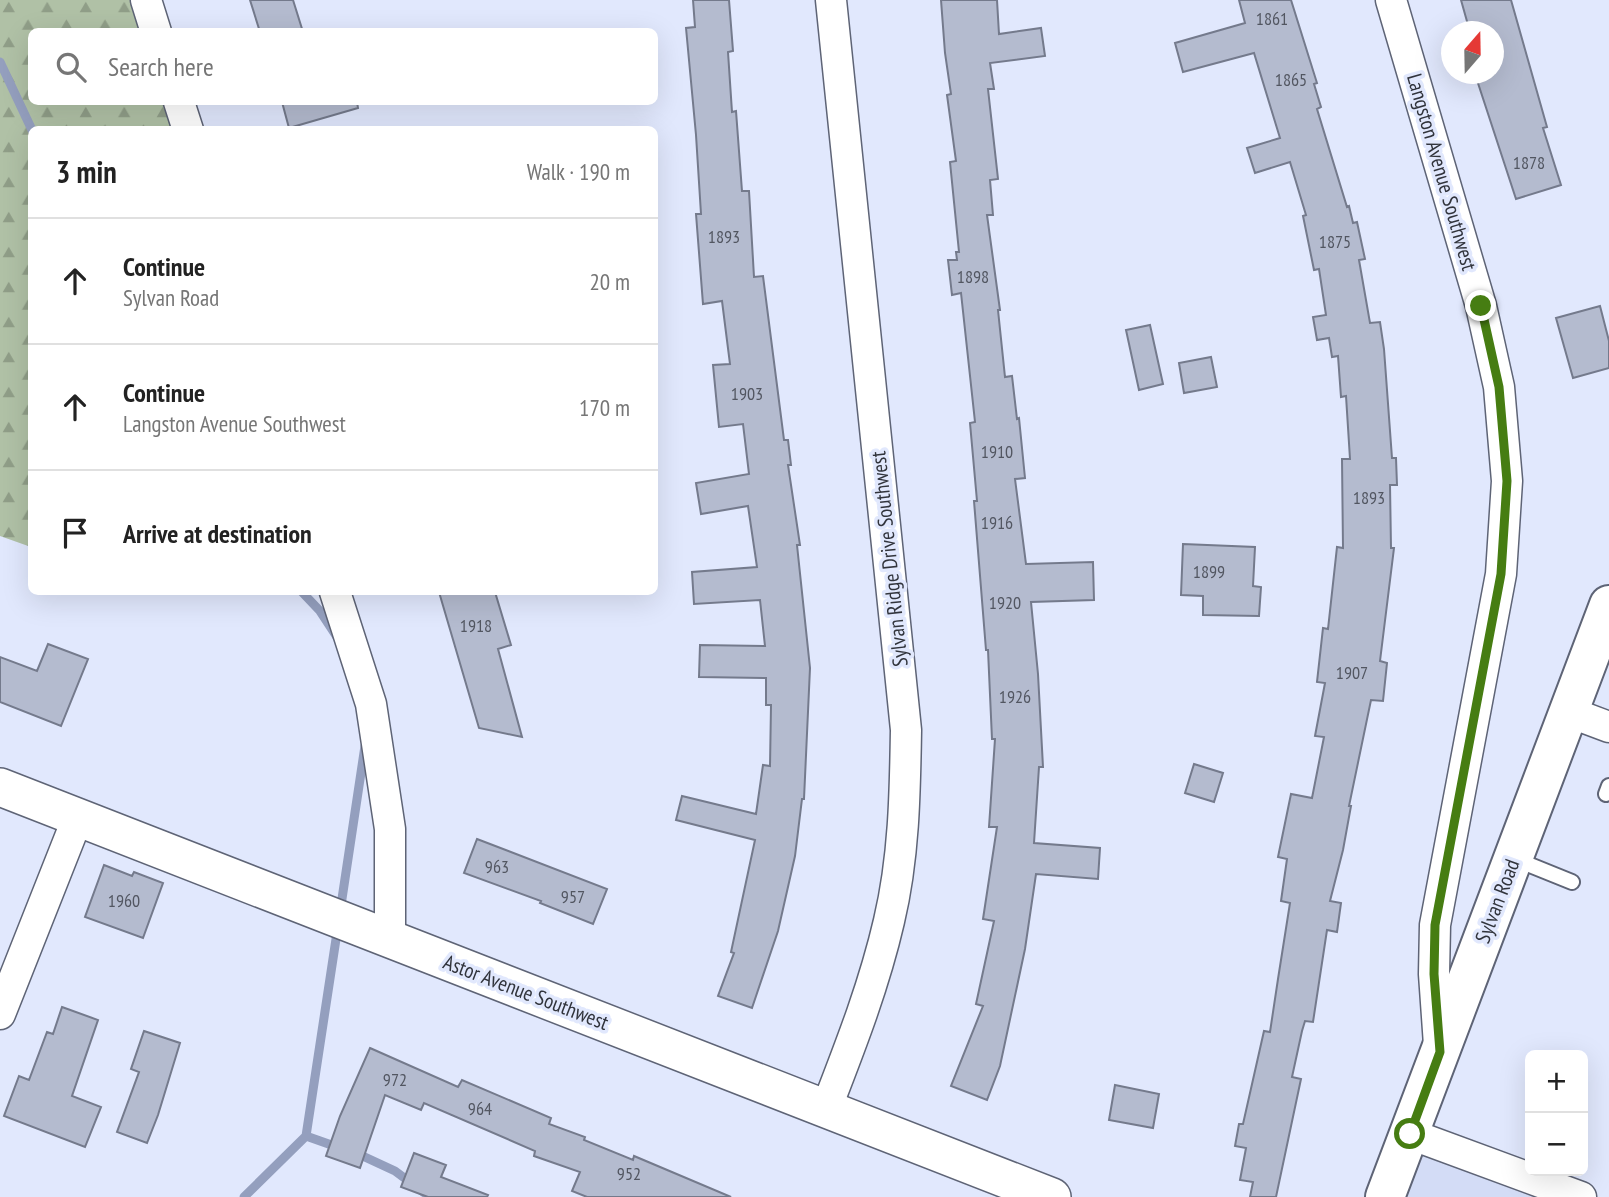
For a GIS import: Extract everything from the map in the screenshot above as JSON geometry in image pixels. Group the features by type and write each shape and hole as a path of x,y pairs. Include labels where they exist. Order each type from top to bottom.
{"main road":[{"name":"Sylvan Road","path":"1385,1197 1609,605"}],"street":[{"path":"146,0 155,28"},
{"name":"Sylvan Ridge Drive Southwest","path":"826,1109 866,1006 890,919 904,825 906,730 831,0"},
{"name":"Langston Avenue Southwest","path":"1391,0 1481,306 1499,387 1507,481 1501,574 1435,925 1434,974 1440,1052"},
{"path":"180,105 187,126"},
{"path":"336,595 371,704 390,829 390,939"},
{"path":"1569,712 1609,727"},
{"name":"Astor Avenue Southwest","path":"0,787 1052,1197"},
{"path":"0,1014 78,817"},
{"path":"1410,1134 1581,1197"}],"lane":[{"path":"1514,859 1572,882"}],"shaded area":[{"path":"1398,1128 1586,1197 1373,1197"}],"green space":[{"path":"0,0 142,0 152,28 28,28 28,105 177,105 184,126 28,126 28,546 0,536"}],"building":[{"path":"250,0 293,0 302,28 259,28"},
{"path":"693,0 729,0 733,51 728,52 732,112 736,111 742,191 749,191 754,277 763,276 784,440 788,440 791,465 788,465 800,545 797,545 810,668 804,799 795,856 778,931 752,1008 718,996 734,953 731,952 755,840 676,820 682,796 756,814 763,765 770,766 771,705 766,705 766,678 699,677 700,645 765,646 760,600 694,604 692,572 757,567 748,506 701,514 696,483 749,474 743,424 719,427 713,365 730,364 722,301 703,304 696,214 701,214 686,28 695,27"},
{"path":"941,0 997,0 999,34 1041,28 1045,56 990,63 994,89 988,89 998,179 990,180 993,215 987,215 1000,310 1005,377 1012,376 1017,419 1019,418 1025,478 1015,479 1026,564 1093,562 1094,600 1031,602 1043,767 1039,767 1034,843 1100,848 1098,879 1036,874 1025,949 1000,1066 987,1100 951,1086 983,1006 976,1004 994,921 983,919 997,827 989,827 995,739 992,739 988,650 974,501 977,501 970,423 975,422 961,293 952,295 948,260 957,260 956,252 959,252 950,162 956,161 947,95 951,94"},
{"path":"1239,0 1291,0 1317,83 1314,84 1321,107 1317,109 1347,207 1349,206 1353,223 1357,222 1365,259 1359,260 1370,323 1380,322 1392,458 1396,458 1397,485 1390,485 1391,548 1394,548 1380,661 1387,663 1383,701 1371,700 1349,806 1343,850 1330,901 1341,903 1337,932 1327,930 1313,1022 1305,1021 1302,1031 1292,1077 1301,1079 1276,1197 1250,1197 1253,1182 1240,1180 1246,1148 1235,1146 1239,1124 1243,1124 1264,1031 1270,1032 1290,903 1281,901 1287,859 1278,857 1291,794 1312,798 1324,737 1315,736 1325,683 1317,682 1323,628 1328,629 1337,547 1343,548 1342,459 1350,459 1346,396 1341,397 1338,356 1332,357 1329,338 1317,340 1313,317 1326,315 1319,269 1314,270 1303,216 1306,215 1290,162 1255,173 1247,148 1280,138 1254,53 1183,72 1175,43 1245,23"},
{"path":"1461,0 1511,0 1547,127 1543,128 1561,185 1516,199 1478,84 1504,84 1504,21 1467,21"},
{"path":"283,105 358,105 358,108 288,126"},
{"path":"1600,306 1609,341 1609,368 1573,378 1556,318"},
{"path":"1150,325 1163,384 1139,390 1126,330"},
{"path":"1211,357 1217,387 1184,393 1179,363"},
{"path":"1183,544 1255,547 1253,586 1261,587 1259,616 1203,615 1203,596 1181,595"},
{"path":"440,595 496,595 511,645 498,649 522,737 479,728"},
{"path":"48,644 88,659 61,726 0,702 0,657 37,671"},
{"path":"1194,764 1223,773 1214,802 1185,793"},
{"path":"477,839 607,889 593,924 540,903 541,901 464,873"},
{"path":"104,865 132,876 134,872 163,883 143,938 85,917"},
{"path":"62,1007 98,1020 72,1096 101,1107 85,1147 4,1116 19,1076 29,1080 47,1032 53,1034"},
{"path":"144,1031 180,1043 147,1143 117,1132 139,1072 131,1069"},
{"path":"370,1048 458,1087 462,1080 551,1118 549,1124 585,1137 584,1140 633,1160 634,1156 731,1197 587,1197 572,1191 580,1172 534,1156 535,1151 424,1103 421,1110 385,1095 360,1168 326,1156 340,1116"},
{"path":"1115,1085 1159,1094 1153,1128 1109,1120"},
{"path":"414,1153 446,1165 441,1177 488,1195 487,1197 428,1197 401,1187"}],"waterway":[{"path":"0,62 30,126"},
{"path":"305,595 320,611 337,637"},
{"path":"340,912 365,746"},
{"path":"244,1197 306,1136 338,926"},
{"path":"306,1136 340,1148"},
{"path":"354,1152 395,1171 430,1197"}],"route":[{"path":"1410,1134 1440,1052 1434,974 1435,925 1501,574 1507,481 1499,387 1481,306"}]}
